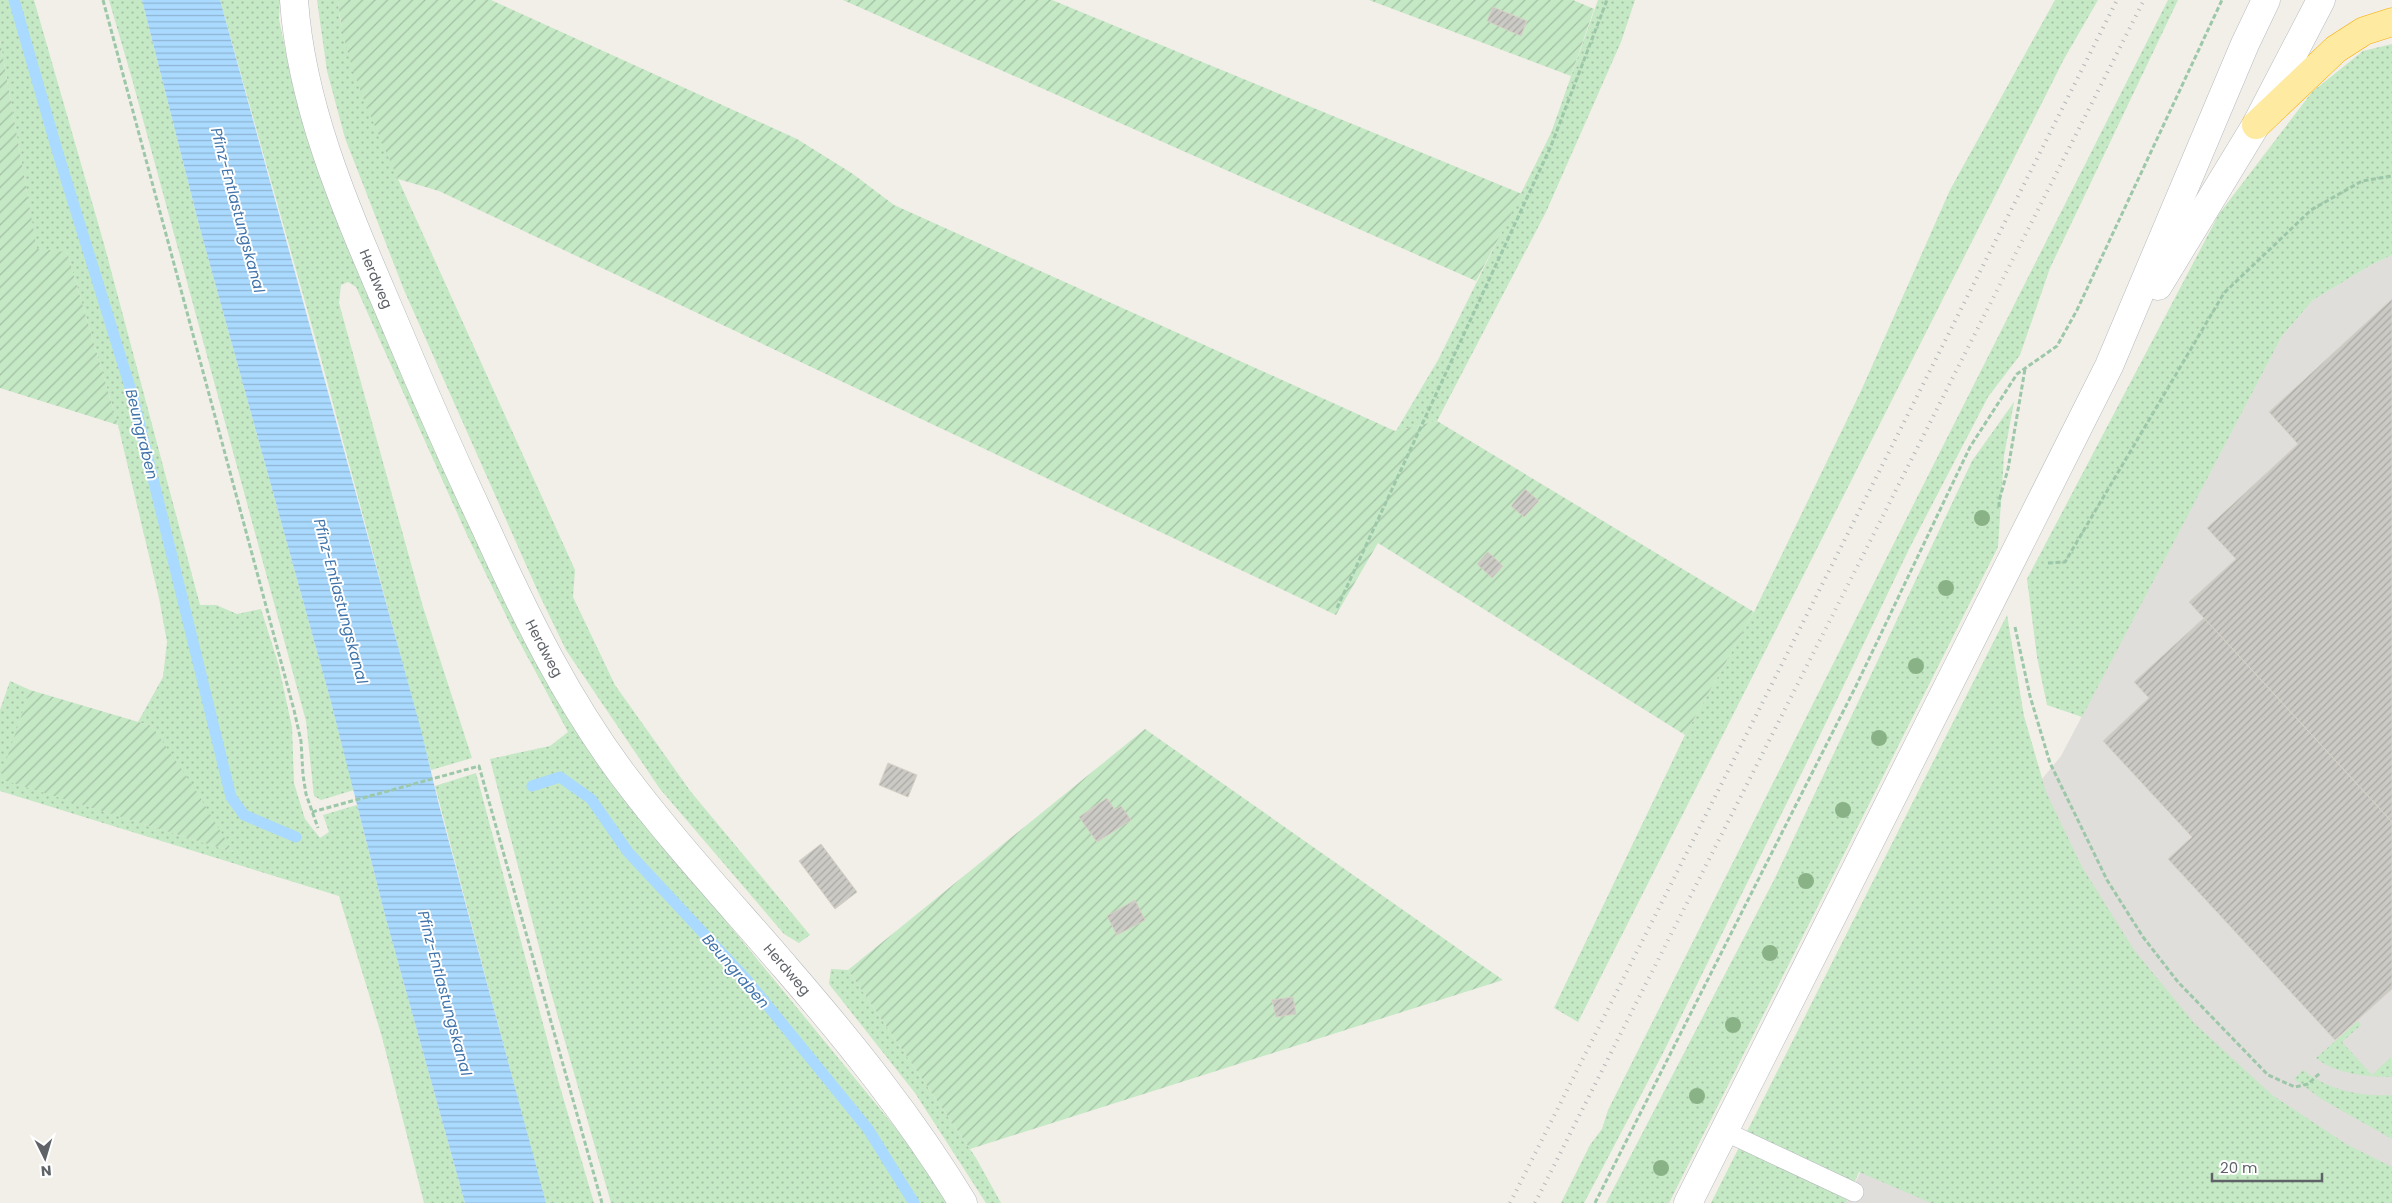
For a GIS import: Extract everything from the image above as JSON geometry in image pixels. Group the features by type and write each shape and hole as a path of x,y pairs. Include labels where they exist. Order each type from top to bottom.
{"highway":[{"path":"2256,124 2336,49 2364,31 2392,22"}],"main road":[{"name":"Herdweg","path":"294,0 303,74 314,115 343,193 431,410 540,644 577,708 623,775 668,832 838,1031 903,1113 963,1203"},
{"path":"1688,1203 2109,366 2245,44 2266,0"},
{"path":"2109,366 2256,124 2321,0"}],"lane":[{"path":"1724,1131 1854,1192"}],"path":[{"path":"103,0 294,710 301,741 303,775 318,828"},
{"path":"1337,608 1551,146 1606,0"},
{"path":"1595,1203 1843,712 1970,447 2017,374 2057,346 2078,310 2222,0"},
{"path":"2008,566 2065,562 2224,293 2311,210 2362,181 2392,176"},
{"path":"2000,510 1999,501 2008,469 2026,368"},
{"path":"2015,625 2030,696 2050,762 2103,872 2143,937 2184,989 2268,1075 2294,1087 2308,1084 2320,1073"},
{"path":"312,812 474,766 481,768 541,991 602,1203"}],"shaded area":[{"path":"2392,255 2392,1203 1846,1203 2042,779 2061,756 2282,336 2313,300 2371,265"}],"green space":[{"path":"0,0 34,0 104,244 200,605 216,605 237,614 261,609 278,663 292,727 294,783 305,819 320,838 329,832 323,815 357,805 386,919 465,1203 424,1203 382,1037 339,896 0,791 0,710 10,681 30,690 1,779 233,852 152,726 138,722 163,677 167,642 159,598 118,425 67,252 37,250 0,40"},
{"path":"109,0 142,0 199,225 331,702 354,790 321,800 314,796 306,721"},
{"path":"220,0 280,0 279,19 292,82 324,178 469,524 520,634 574,727 630,804 926,1165 948,1203 611,1203 550,989 490,759 550,746 568,732 513,630 467,535 356,287 348,282 341,285 339,303 423,607 472,758 431,770 320,355"},
{"path":"317,0 338,0 340,20 356,77 398,179 575,570 573,597 615,685 691,792 810,935 799,943 784,934 660,789 566,650 539,594 404,290 345,138 327,71"},
{"path":"338,0 491,0 797,139 853,174 894,205 1395,431 1437,421 1754,612 1685,735 1378,543 1336,615 439,191 398,179 353,69 341,23"},
{"path":"843,0 1052,0 1522,194 1476,281"},
{"path":"1369,0 1573,0 1594,9 1571,76"},
{"path":"1598,0 1635,0 1621,42 1546,212 1437,421 1396,431 1438,360 1551,133"},
{"path":"2055,0 2098,0 2064,59 1578,1022 1554,1008 1685,735 1754,612 1861,391 1950,190"},
{"path":"2168,0 2178,0 2050,268 2020,355 1988,397 1909,549 1809,758 1663,1053 1584,1203 1561,1203 1590,1145 1602,1129 1608,1110"},
{"path":"0,40 37,249 67,252 118,425 0,388"},
{"path":"2392,44 2392,255 2371,265 2313,300 2282,336 2082,717 2047,705 2037,657 2027,579 2219,214 2312,92 2363,51"},
{"path":"2014,402 2004,456 1998,547 1669,1203 1606,1203 1774,880 1972,461"},
{"path":"2007,615 2024,716 2046,792 2082,867 2134,950 2194,1023 2272,1095 2346,1144 2392,1167 2392,1203 1931,1203 1859,1172 1846,1203 1711,1203"},
{"path":"30,690 152,726 195,789 233,852 0,779"},
{"path":"1145,729 1503,980 970,1149 848,970"},
{"path":"476,773 558,1080 594,1203 546,1203 535,1164 435,786"},
{"path":"831,969 848,970 976,1158 1001,1203 986,1203 915,1093 829,984"},
{"path":"2358,1021 2361,1025 2342,1042 2372,1075 2391,1057 2392,1077 2352,1074 2333,1068 2316,1058"},
{"path":"2303,1070 2323,1083 2345,1091 2368,1095 2392,1095 2392,1139 2323,1100 2294,1079"}],"water":[{"name":"Pfinz-Entlastungskanal","path":"142,0 220,0 421,730 439,805 546,1203 465,1203 386,919 331,702 199,225"}],"building":[{"path":"1493,7 1527,21 1521,36 1487,21"},
{"path":"2392,299 2392,822 2189,602 2236,559 2207,528 2298,444 2269,412"},
{"path":"1525,489 1539,501 1524,517 1511,506"},
{"path":"1488,552 1503,566 1492,578 1477,564"},
{"path":"2204,618 2392,822 2392,989 2335,1040 2168,859 2192,837 2103,741 2149,698 2134,682"},
{"path":"888,763 917,775 908,797 879,785"},
{"path":"1107,798 1115,810 1121,806 1131,820 1097,842 1079,817"},
{"path":"821,844 857,892 835,909 799,861"},
{"path":"1135,900 1145,920 1117,935 1107,916"},
{"path":"1293,997 1296,1014 1276,1017 1272,1000"}],"waterway":[{"name":"Beungraben","path":"14,0 57,150 133,397 231,797 244,815 296,837"},
{"name":"Beungraben","path":"532,786 560,777 591,799 628,852 746,979 868,1129 914,1203"}],"railway":[{"path":"1510,1203 2117,0"},
{"path":"1535,1203 2144,0"}]}
